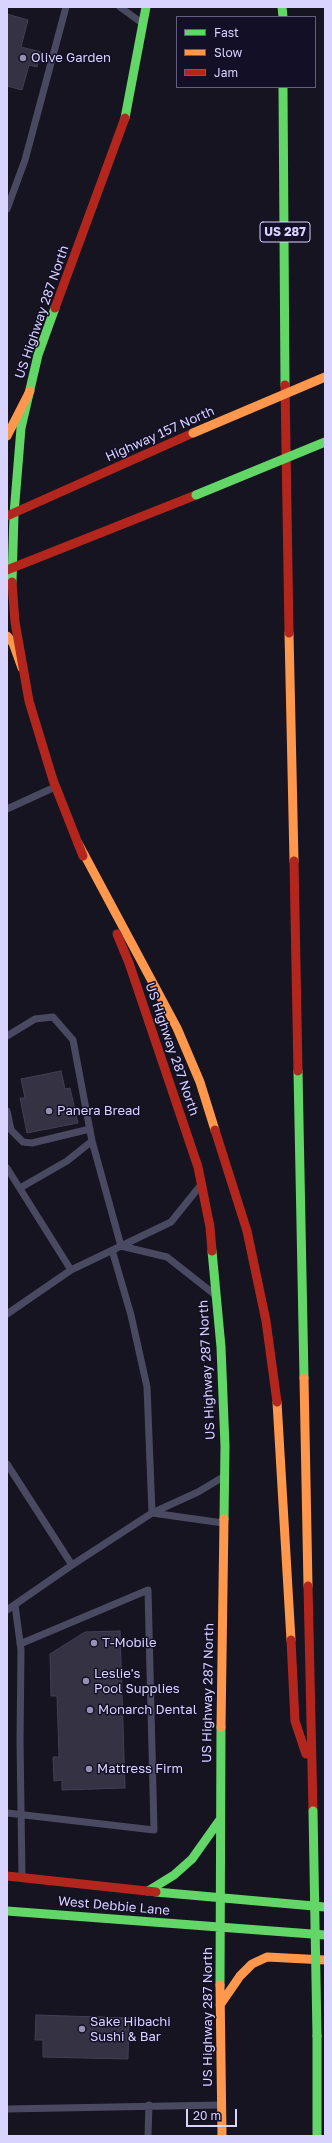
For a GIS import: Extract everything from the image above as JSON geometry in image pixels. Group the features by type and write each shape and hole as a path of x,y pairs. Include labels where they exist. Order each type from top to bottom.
{"main road":[{"name":"US Highway 287 North","path":"146,7 126,114 38,355 21,428 11,515 9,570 22,668 29,701 56,787 129,963 191,1146 210,1227 221,1347 224,1476 219,1821 222,2136"},
{"name":"US 287","path":"283,88 286,490 313,1774 317,2136"},
{"name":"Highway 157 North","path":"11,515 193,433 325,377"},
{"path":"7,436 30,391"},
{"path":"9,570 325,442"},
{"path":"7,636 13,643 22,668"},
{"path":"78,843 178,1028 200,1082 247,1231 266,1321 280,1419 295,1721 313,1774"},
{"path":"148,1891 174,1875 192,1859 219,1821"},
{"name":"West Debbie Lane","path":"7,1876 219,1899 325,1907"},
{"name":"West Debbie Lane","path":"7,1911 325,1935"},
{"path":"220,2005 240,1976 252,1964 267,1957 325,1960"}],"lane":[{"path":"7,208 25,160 66,7"},
{"path":"120,7 143,24"},
{"path":"7,809 56,787"},
{"path":"7,1036 35,1019 53,1017 73,1040 92,1141 121,1246"},
{"path":"7,1111 11,1130 22,1142 32,1143 90,1129"},
{"path":"20,1188 67,1161 92,1141"},
{"path":"7,1168 71,1270"},
{"path":"7,1314 71,1270 171,1222 201,1184"},
{"path":"121,1246 166,1257 216,1296"},
{"path":"112,1250 131,1315 146,1387 152,1513"},
{"path":"7,1464 72,1565"},
{"path":"7,1610 72,1565 152,1513 198,1492 224,1476"},
{"path":"152,1513 223,1523"},
{"path":"7,1813 154,1830 148,1590 20,1644"},
{"path":"15,1605 20,1644 22,1877"},
{"path":"7,2109 149,2105 221,2105"},
{"path":"148,2136 149,2105"}],"building":[{"name":"Olive Garden","path":"7,14 28,20 21,47 41,52 37,67 29,65 22,90 7,86"},
{"name":"Panera Bread","path":"61,1071 65,1089 70,1088 78,1123 27,1133 20,1098 25,1098 21,1079"},
{"path":"120,1631 125,1788 62,1790 62,1780 54,1781 53,1757 59,1757 58,1725 57,1696 51,1696 50,1654 85,1632"},
{"name":"Sake Hibachi Sushi & Bar","path":"36,2015 129,2018 128,2059 43,2057 43,2040 35,2040"}],"traffic: fast":[{"path":"125,118 146,7"},
{"path":"282,7 283,16"},
{"path":"283,88 285,385"},
{"path":"12,582 14,514 21,428 38,355 55,308"},
{"path":"196,495 325,442"},
{"path":"298,1071 304,1378"},
{"path":"212,1251 221,1347 225,1446 224,1519"},
{"path":"220,1985 221,1727"},
{"path":"313,1811 317,2036"},
{"path":"148,1891 174,1875 192,1859 219,1821"},
{"path":"156,1892 325,1907"},
{"path":"7,1911 325,1935"},
{"path":"317,2036 317,2136"}],"traffic: slow":[{"path":"193,433 325,377"},
{"path":"7,436 30,391"},
{"path":"289,633 294,861"},
{"path":"7,636 13,643 22,668"},
{"path":"78,843 177,1028 200,1082 215,1130"},
{"path":"304,1378 308,1586"},
{"path":"277,1402 291,1640"},
{"path":"221,1727 224,1519"},
{"path":"220,2005 240,1976 252,1964 267,1957 325,1960"},
{"path":"220,1985 222,2136"}],"traffic: jam":[{"path":"55,308 125,118"},
{"path":"285,385 289,633"},
{"path":"7,516 193,433"},
{"path":"7,570 196,495"},
{"path":"12,582 15,622 29,701 53,780 83,856"},
{"path":"294,861 298,1071"},
{"path":"117,934 129,963 198,1167 210,1227 212,1251"},
{"path":"215,1130 247,1231 266,1321 277,1402"},
{"path":"308,1586 313,1811"},
{"path":"291,1640 295,1721 306,1754"},
{"path":"7,1876 156,1892"}],"place":[{"name":"Olive Garden","path":"23,58"},
{"name":"Panera Bread","path":"49,1111"},
{"name":"T-Mobile","path":"94,1643"},
{"name":"Leslie's Pool Supplies","path":"86,1681"},
{"name":"Monarch Dental","path":"90,1710"},
{"name":"Mattress Firm","path":"89,1769"},
{"name":"Sake Hibachi Sushi & Bar","path":"82,2029"}]}
